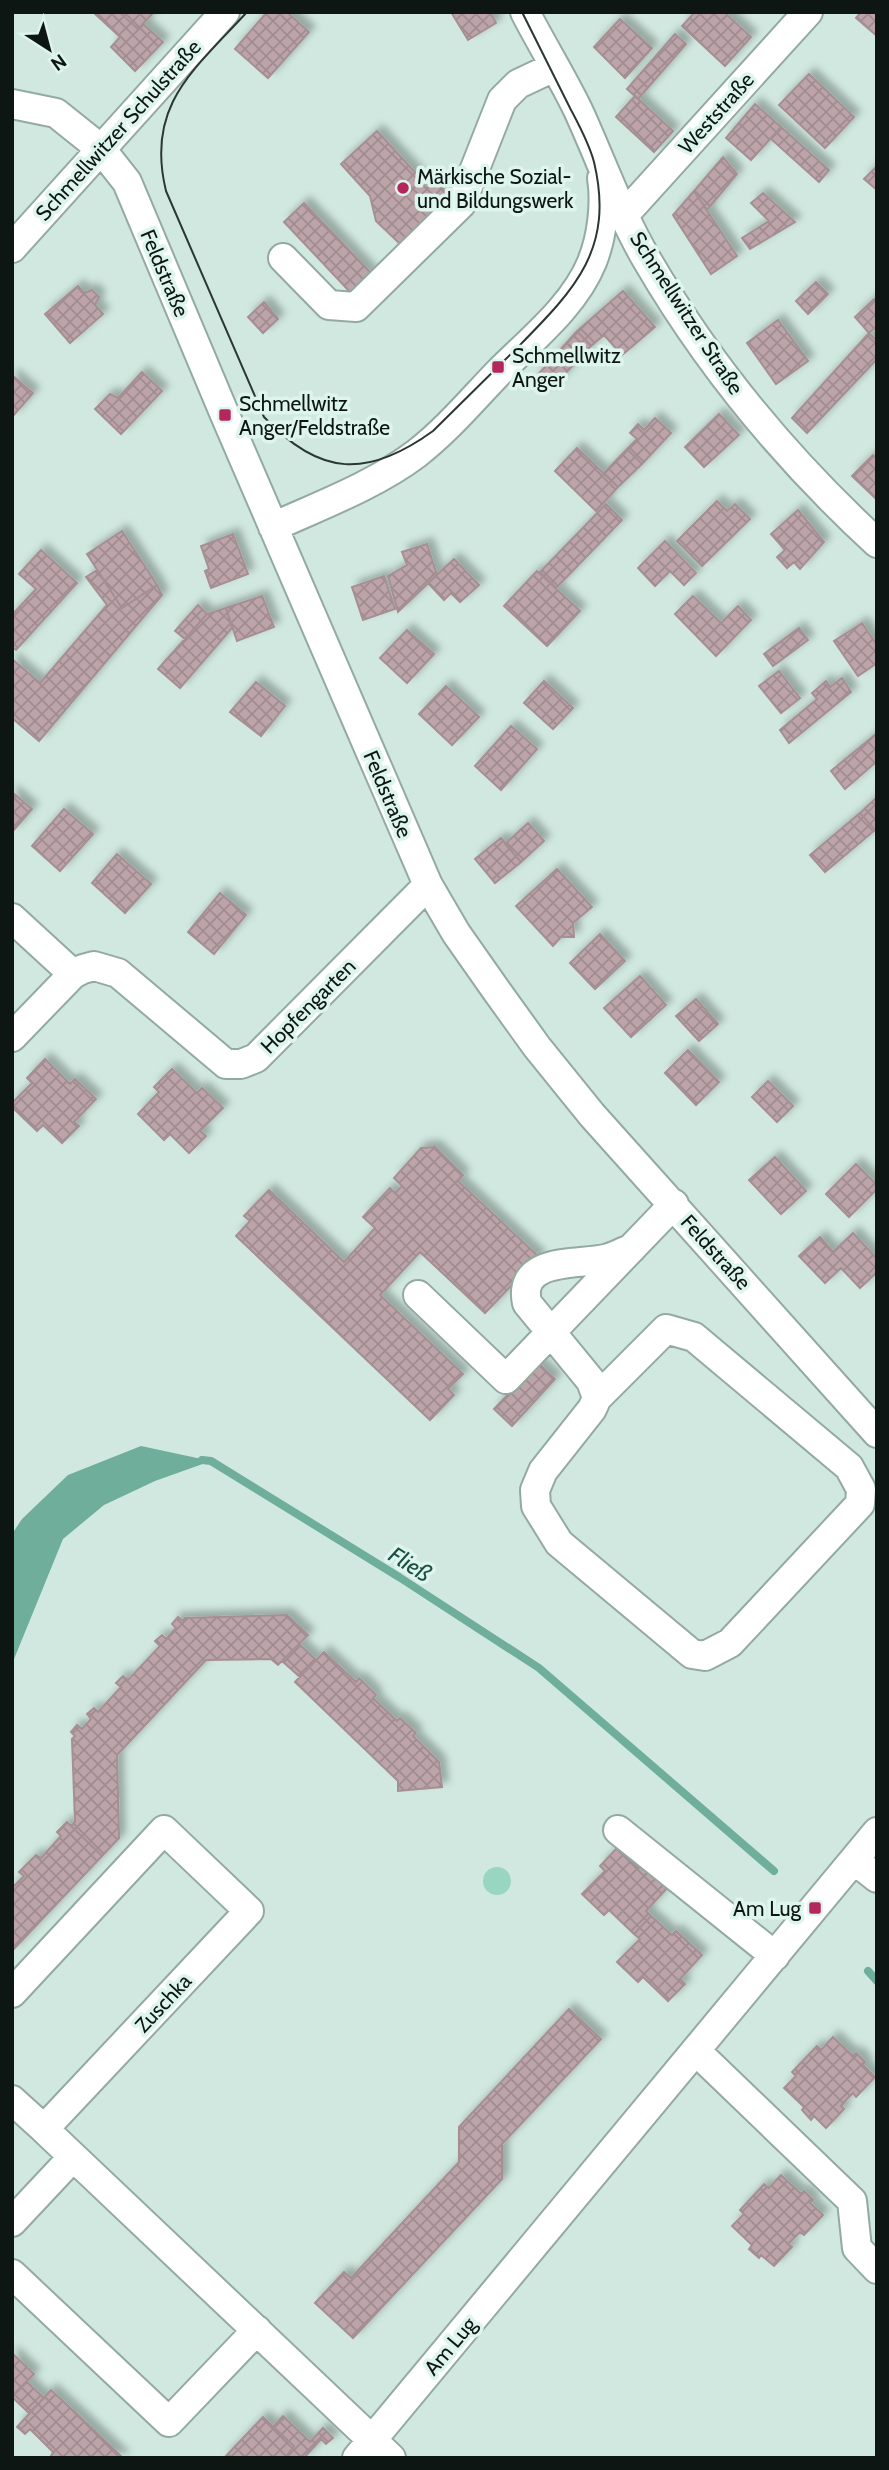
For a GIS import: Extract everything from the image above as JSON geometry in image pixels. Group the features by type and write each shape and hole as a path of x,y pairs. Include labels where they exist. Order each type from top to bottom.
{"street":[{"name":"Schmellwitzer Schulstraße","path":"12,248 225,12"},
{"name":"Schmellwitzer Straße","path":"525,12 576,107 624,215 648,261 719,369 775,439 840,509 877,543"},
{"name":"Weststraße","path":"624,215 808,12"},
{"path":"283,258 329,305 356,306 461,204 502,100 518,84 554,67"},
{"name":"Feldstraße","path":"12,104 56,113 101,149 127,182 428,885 456,933 537,1046 592,1115 877,1433"},
{"path":"273,527 362,485 415,455 559,312 578,287 592,261 605,194 599,157"},
{"name":"Hopfengarten","path":"73,974 94,967 118,973 226,1063 241,1064 256,1058 428,885"},
{"path":"12,918 73,974 12,1037"},
{"path":"418,1295 506,1380 674,1204"},
{"path":"597,1398 666,1329 694,1337 849,1467 861,1489 860,1504 730,1643 705,1656 692,1654 559,1543 536,1506 535,1490 543,1471 572,1437 597,1398 591,1381 527,1303 525,1292 530,1280 543,1268 557,1263 606,1258 631,1249"},
{"name":"Zuschka","path":"12,1993 164,1830 249,1911 44,2129"},
{"path":"618,1830 775,1956"},
{"name":"Am Lug","path":"373,2452 399,2407 877,1832"},
{"path":"854,1860 877,1878"},
{"path":"696,2051 852,2202 857,2248 877,2269"},
{"path":"12,2100 257,2330 373,2452"},
{"path":"12,2222 73,2157"},
{"path":"12,2274 169,2422 257,2330"}],"shaded area":[{"path":"141,1446 211,1461 155,1481 104,1505 63,1539 12,1664 12,1534 22,1519 68,1475"},
{"path":"497,1867 507,1871 511,1881 507,1891 497,1895 487,1891 483,1881 487,1871"}],"building":[{"path":"93,12 119,12 138,29 143,24 163,42 135,71 111,47 120,37"},
{"path":"119,12 154,12 138,29"},
{"path":"267,12 287,12 309,32 268,78 235,49"},
{"path":"451,12 490,12 496,23 468,40"},
{"path":"695,12 724,12 751,37 725,66 682,26"},
{"path":"861,12 877,12 877,36 856,18"},
{"path":"620,19 652,48 625,78 594,47"},
{"path":"675,34 686,44 638,99 627,89"},
{"path":"809,74 854,117 825,148 779,105"},
{"path":"635,96 673,131 654,152 616,117"},
{"path":"755,104 781,127 751,160 726,138"},
{"path":"781,127 829,170 819,182 771,139"},
{"name":"Märkische Sozial- und Bildungswerk","path":"377,131 423,181 435,180 453,200 402,246 376,221 370,196 341,164"},
{"path":"723,157 737,174 707,210 694,191"},
{"path":"877,166 877,190 864,179"},
{"path":"694,191 737,256 711,274 673,215"},
{"path":"763,193 795,222 750,249 742,238 769,221 751,203"},
{"path":"304,203 372,274 351,293 284,222"},
{"path":"816,282 828,294 808,314 796,301"},
{"path":"78,286 84,293 92,290 99,297 95,305 103,314 70,343 45,314"},
{"path":"623,291 655,327 622,355 604,335 591,346 577,331"},
{"path":"874,299 877,301 877,326 869,333 855,317"},
{"path":"264,302 278,319 263,333 248,317"},
{"path":"778,320 808,361 776,384 747,343"},
{"path":"577,331 591,346 549,391 535,378"},
{"path":"869,333 877,341 877,359 807,433 792,418"},
{"path":"142,372 162,391 121,434 95,409 110,394 118,398"},
{"path":"12,375 33,393 13,416 12,416"},
{"path":"719,414 739,435 704,467 685,447"},
{"path":"655,418 671,433 642,464 627,449 637,439 630,433 638,424 644,430"},
{"path":"577,448 618,487 596,511 555,471"},
{"path":"627,449 642,464 618,487 604,473"},
{"path":"873,455 877,459 877,500 852,476"},
{"path":"717,501 727,511 735,504 750,519 702,566 677,541"},
{"path":"606,504 622,520 556,588 540,572"},
{"path":"798,510 824,542 800,569 794,562 787,568 777,557 785,550 771,534"},
{"path":"122,531 157,585 122,608 87,554"},
{"path":"233,534 248,574 211,588 205,571 209,569 201,546"},
{"path":"665,541 696,573 684,585 670,571 655,586 638,568"},
{"path":"427,544 437,575 398,612 388,576 407,565 402,552"},
{"path":"41,550 77,583 16,650 12,647 12,615 36,589 19,574"},
{"path":"454,559 479,585 460,602 451,593 444,600 428,583"},
{"path":"97,570 122,608 157,585 162,595 39,741 12,718 12,659 40,683 107,605 86,577"},
{"path":"537,571 580,611 547,646 504,606"},
{"path":"384,576 395,609 363,620 352,587"},
{"path":"262,596 274,627 237,641 226,608"},
{"path":"693,596 721,623 738,606 751,620 716,656 675,614"},
{"path":"198,605 207,614 185,639 175,631"},
{"path":"226,608 232,628 180,688 158,669 207,614"},
{"path":"862,623 877,645 877,663 858,676 834,641"},
{"path":"799,628 808,640 773,666 764,654"},
{"path":"407,630 434,654 407,683 380,658"},
{"path":"779,671 800,698 781,713 759,686"},
{"path":"842,678 851,692 789,743 780,730 817,699 812,693 826,681 830,687"},
{"path":"544,681 573,708 553,729 524,703"},
{"path":"256,682 285,706 261,736 230,712"},
{"path":"446,686 479,717 452,745 419,714"},
{"path":"511,726 537,749 501,790 475,766"},
{"path":"877,733 877,761 845,789 831,771"},
{"path":"12,792 32,809 12,832"},
{"path":"877,797 877,828 875,830 860,813"},
{"path":"64,809 93,834 60,871 32,846"},
{"path":"860,813 875,830 825,872 810,855"},
{"path":"528,823 544,841 521,862 505,844"},
{"path":"501,838 521,862 495,883 475,859"},
{"path":"117,854 151,884 125,913 92,883"},
{"path":"557,869 592,907 573,923 574,937 561,937 553,946 516,906"},
{"path":"220,893 246,915 214,954 188,932"},
{"path":"600,934 625,961 595,989 570,963"},
{"path":"640,976 666,1005 631,1037 604,1008"},
{"path":"696,999 718,1024 699,1041 676,1016"},
{"path":"688,1050 719,1082 696,1105 665,1073"},
{"path":"45,1059 70,1084 75,1079 96,1099 74,1122 79,1126 62,1143 43,1125 37,1131 12,1107 12,1103 32,1083 27,1078"},
{"path":"172,1069 197,1093 202,1088 223,1108 200,1131 206,1136 189,1153 170,1134 164,1140 138,1114 159,1092 154,1087"},
{"path":"768,1081 793,1106 777,1122 752,1097"},
{"path":"435,1147 463,1175 458,1181 539,1257 485,1313 420,1252 380,1295 463,1374 448,1389 454,1395 430,1420 236,1236 250,1221 244,1216 269,1190 344,1262 375,1228 363,1217 390,1188 395,1193 402,1186 394,1178 421,1148"},
{"path":"775,1157 806,1191 781,1214 749,1180"},
{"path":"856,1164 877,1185 877,1189 849,1217 826,1194"},
{"path":"853,1233 877,1259 877,1272 860,1288 841,1268 825,1283 799,1256 820,1237 833,1252"},
{"path":"538,1363 555,1379 512,1426 494,1409"},
{"path":"287,1615 308,1635 278,1665 271,1659 206,1660 117,1755 119,1838 102,1856 71,1826 75,1822 72,1739 75,1736 71,1732 77,1725 82,1729 91,1719 87,1714 94,1708 98,1712 121,1687 116,1683 123,1676 128,1680 160,1646 155,1641 162,1635 166,1639 176,1628 172,1624 178,1617 183,1621 185,1618"},
{"path":"299,1644 316,1660 300,1677 282,1661"},
{"path":"324,1652 356,1682 359,1678 376,1695 373,1698 397,1721 400,1718 416,1733 413,1736 439,1762 442,1787 398,1791 398,1781 295,1682"},
{"path":"67,1822 102,1856 12,1951 12,1888 24,1876 19,1872 36,1855 41,1858 61,1836 57,1832"},
{"path":"617,1848 638,1868 642,1863 668,1887 646,1911 651,1916 634,1934 609,1910 604,1915 582,1894 605,1871 600,1866"},
{"path":"651,1916 672,1935 676,1931 702,1955 680,1979 685,1984 668,2001 643,1977 638,1982 617,1962 640,1939 634,1934"},
{"path":"569,2009 601,2039 502,2144 502,2179 353,2338 315,2303 344,2272 351,2278 459,2162 459,2127"},
{"path":"833,2037 853,2056 856,2053 875,2077 856,2097 853,2093 847,2099 841,2106 844,2109 826,2128 814,2116 811,2120 802,2110 804,2107 784,2088 796,2076 792,2072 817,2046 821,2050"},
{"path":"781,2175 801,2194 804,2191 813,2200 810,2203 823,2215 804,2235 800,2232 788,2244 792,2247 774,2266 749,2249 752,2245 732,2226 744,2214 740,2210 764,2184 769,2188"},
{"path":"12,2353 34,2374 12,2397"},
{"path":"27,2382 44,2398 29,2413 12,2397"},
{"path":"51,2390 123,2458 50,2458 53,2452 30,2429 25,2434 17,2427"},
{"path":"283,2416 310,2442 323,2428 333,2438 326,2444 321,2439 304,2458 285,2458 294,2446 273,2427"},
{"path":"263,2417 294,2446 285,2458 224,2458"}],"waterway":[{"name":"Fließ","path":"202,1460 211,1461 399,1577 539,1668 774,1871"},
{"name":"Fließ","path":"868,1971 877,1981"}],"tram line":[{"path":"247,12 193,71 168,112 162,135 161,161 166,191 264,417 305,451 325,460 345,464 366,463 387,457 433,431 556,307 585,266 594,244 599,220 599,193 592,155 522,12"}],"place":[{"name":"Märkische Sozial- und Bildungswerk","path":"403,188"},
{"name":"Schmellwitz Anger","path":"498,367"},
{"name":"Schmellwitz Anger/Feldstraße","path":"225,415"},
{"name":"Am Lug","path":"815,1908"}]}
